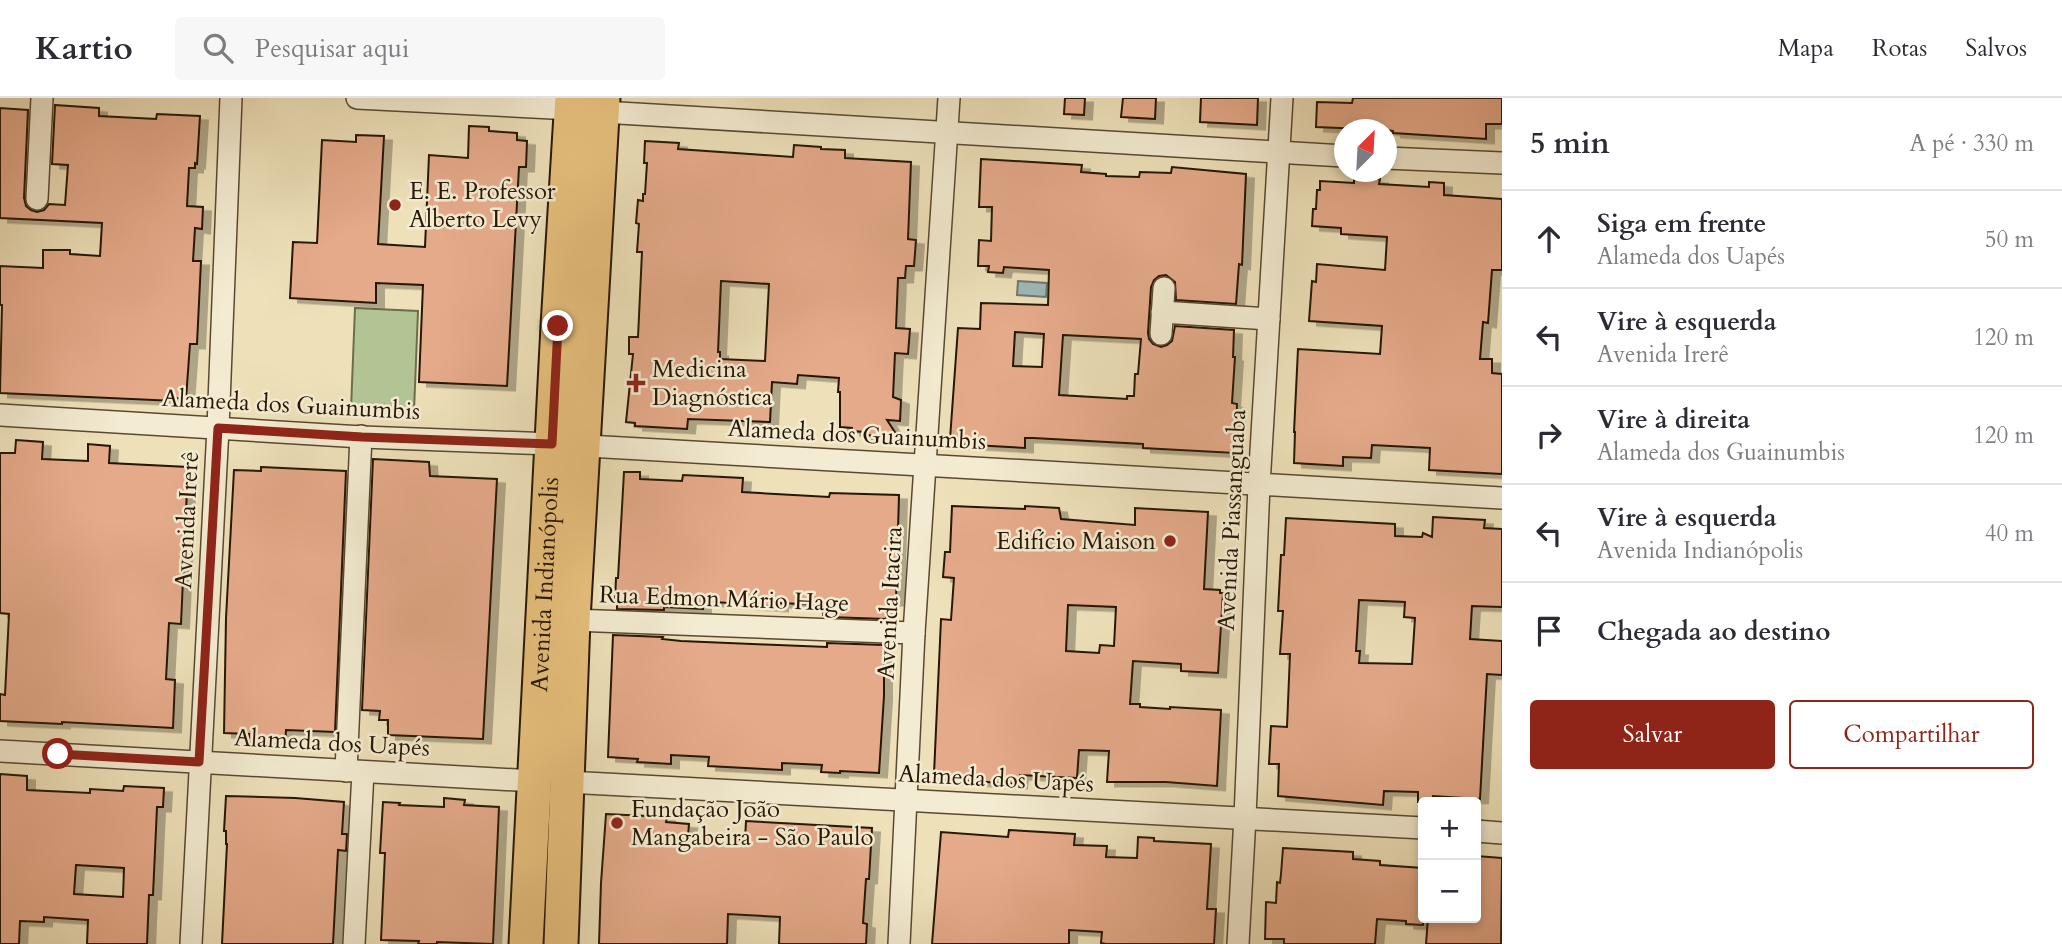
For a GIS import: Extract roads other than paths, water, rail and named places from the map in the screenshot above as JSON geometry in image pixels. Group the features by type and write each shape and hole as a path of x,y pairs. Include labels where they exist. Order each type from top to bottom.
{"main road":[{"name":"Avenida Indianópolis","path":"561,944 573,620 568,445 558,326 587,104"},
{"name":"Avenida Indianópolis","path":"526,944 534,781 568,445"}],"street":[{"path":"37,199 42,98"},
{"name":"Avenida Irerê","path":"191,944 232,98"},
{"path":"357,98 587,104 947,132 1334,155"},
{"name":"Avenida Itacira","path":"899,944 914,633 949,98"},
{"name":"Avenida Piassanguaba","path":"1238,944 1259,485 1282,98"},
{"path":"1397,158 1502,163"},
{"path":"1161,334 1164,288"},
{"path":"1162,312 1269,319"},
{"name":"Alameda dos Guainumbis","path":"0,415 1502,498"},
{"path":"354,944 354,771 361,436"},
{"name":"Rua Edmon Mário Hage","path":"573,620 914,633"},
{"name":"Alameda dos Uapés","path":"0,751 534,781"},
{"name":"Alameda dos Uapés","path":"567,782 1418,828"},
{"path":"1481,831 1502,833"}],"water":[{"path":"1018,281 1047,283 1046,297 1017,295"}],"place":[{"name":"E. E. Professor Alberto Levy","path":"395,205"},
{"name":"Medicina Diagnóstica","path":"636,383"},
{"name":"Edifício Maison","path":"1170,541"},
{"name":"Fundação João Mangabeira - São Paulo","path":"617,823"}]}
